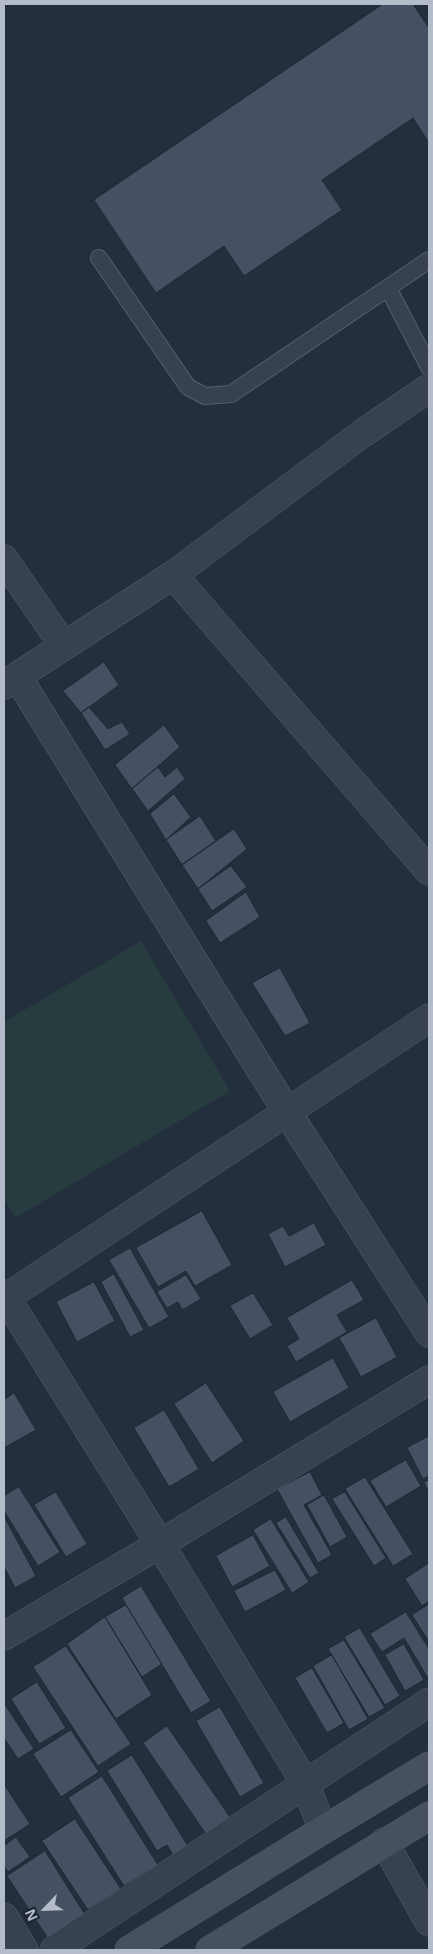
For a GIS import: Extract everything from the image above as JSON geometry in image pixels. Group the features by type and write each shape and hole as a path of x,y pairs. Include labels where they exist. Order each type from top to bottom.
{"main road":[{"path":"129,1950 429,1766"},
{"path":"210,1950 429,1816"}],"street":[{"path":"429,388 363,433 173,575 10,680 429,1333"},
{"path":"4,559 64,646"},
{"path":"173,575 429,871"},
{"path":"323,1830 305,1783 160,1544 4,1297 429,1018"},
{"path":"4,1636 160,1544 429,1380"},
{"path":"54,1950 429,1702"},
{"path":"384,1842 429,1922"},
{"path":"4,1917 24,1950"}],"lane":[{"path":"99,258 188,387 205,396 231,394 429,260"},
{"path":"388,288 429,367"}],"green space":[{"path":"141,941 230,1091 15,1218 4,1199 4,1022"}],"building":[{"path":"383,4 413,4 429,28 429,143 413,118 322,180 342,210 244,276 224,246 156,293 94,200"},
{"path":"104,662 119,685 81,713 63,691"},
{"path":"89,707 108,729 122,722 130,734 105,750 81,713"},
{"path":"164,725 180,747 132,789 115,765"},
{"path":"158,767 165,777 177,767 185,779 148,811 132,789"},
{"path":"174,794 191,817 166,840 150,814"},
{"path":"200,816 216,841 182,865 166,840"},
{"path":"234,829 247,849 198,889 182,865"},
{"path":"231,866 247,887 212,911 198,889"},
{"path":"246,892 260,917 220,943 206,921"},
{"path":"280,968 310,1023 285,1036 252,983"},
{"path":"202,1211 232,1265 195,1286 186,1271 158,1287 136,1248"},
{"path":"314,1223 326,1245 285,1267 268,1234 283,1226 289,1236"},
{"path":"130,1248 169,1317 149,1328 109,1260"},
{"path":"114,1274 144,1330 130,1337 101,1282"},
{"path":"186,1275 201,1299 182,1310 178,1302 167,1308 157,1292"},
{"path":"352,1280 364,1300 337,1315 347,1332 296,1362 287,1346 299,1339 287,1318"},
{"path":"94,1282 115,1321 77,1342 56,1302"},
{"path":"253,1293 273,1325 250,1339 230,1306"},
{"path":"376,1318 397,1357 361,1377 339,1338"},
{"path":"333,1358 349,1388 290,1422 273,1392"},
{"path":"206,1383 244,1441 212,1463 174,1404"},
{"path":"14,1393 36,1430 4,1448 4,1400"},
{"path":"164,1410 199,1469 169,1487 134,1428"},
{"path":"429,1436 429,1476 423,1479 407,1448"},
{"path":"406,1460 421,1486 386,1507 370,1481"},
{"path":"310,1472 322,1495 304,1505 332,1555 318,1563 277,1489"},
{"path":"365,1477 413,1554 393,1566 345,1489"},
{"path":"429,1480 429,1494 424,1482"},
{"path":"19,1487 60,1552 38,1566 4,1511 4,1496"},
{"path":"56,1492 87,1544 66,1557 34,1505"},
{"path":"345,1492 386,1558 374,1566 332,1499"},
{"path":"324,1495 347,1537 330,1547 307,1505"},
{"path":"4,1516 36,1576 15,1588 4,1567"},
{"path":"286,1517 319,1573 310,1578 276,1523"},
{"path":"271,1519 309,1582 292,1593 253,1530"},
{"path":"253,1535 270,1566 232,1587 216,1556"},
{"path":"429,1563 429,1601 422,1606 405,1579"},
{"path":"275,1570 286,1590 245,1612 234,1591"},
{"path":"141,1586 211,1701 191,1713 122,1598"},
{"path":"429,1604 429,1642 412,1615"},
{"path":"126,1605 162,1664 142,1677 105,1617"},
{"path":"406,1612 429,1649 429,1680 404,1638 382,1652 370,1634"},
{"path":"105,1617 152,1695 116,1719 67,1644"},
{"path":"360,1628 400,1696 385,1705 344,1637"},
{"path":"344,1640 385,1708 369,1717 328,1649"},
{"path":"404,1644 424,1680 405,1691 385,1655"},
{"path":"66,1646 131,1744 98,1766 33,1667"},
{"path":"332,1655 368,1719 349,1730 313,1666"},
{"path":"312,1668 344,1723 327,1733 295,1678"},
{"path":"37,1682 66,1728 39,1744 11,1699"},
{"path":"4,1703 34,1749 18,1759 4,1738"},
{"path":"220,1707 264,1783 240,1797 196,1721"},
{"path":"167,1726 230,1817 206,1834 143,1743"},
{"path":"71,1730 99,1772 61,1797 33,1754"},
{"path":"132,1755 188,1846 173,1855 167,1845 157,1851 107,1771"},
{"path":"102,1776 158,1865 124,1886 68,1798"},
{"path":"4,1784 30,1824 4,1841"},
{"path":"75,1819 121,1889 88,1910 42,1841"},
{"path":"16,1837 30,1857 8,1872 4,1866 4,1846"},
{"path":"45,1851 86,1916 49,1940 7,1876"}]}
